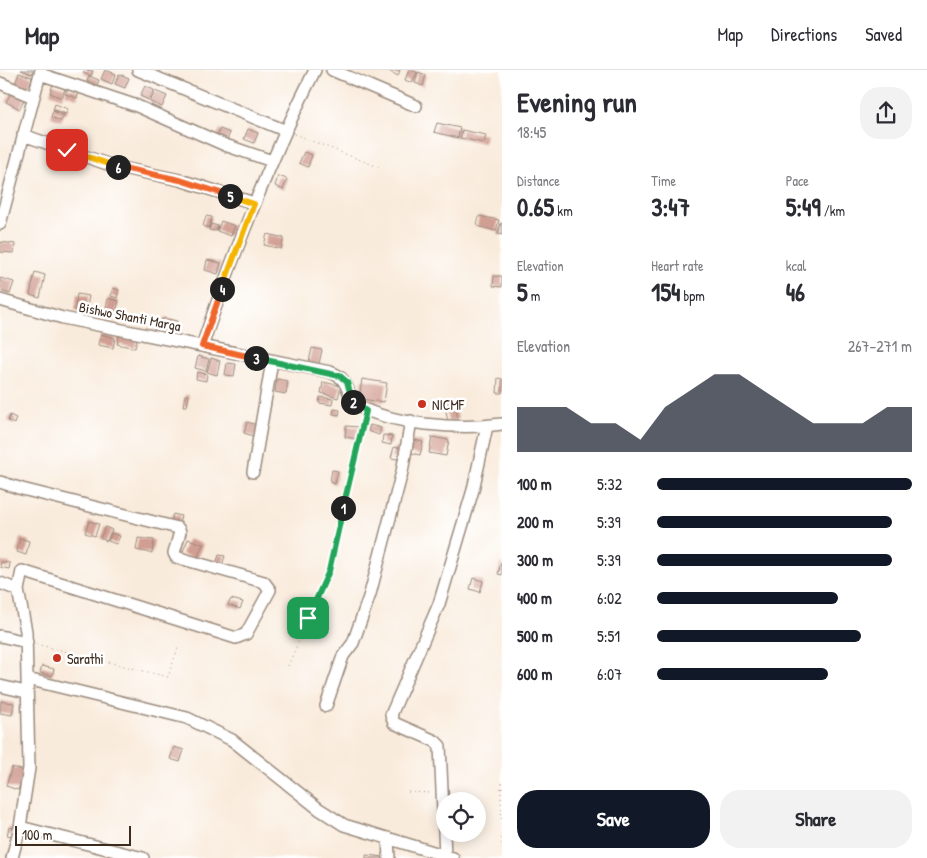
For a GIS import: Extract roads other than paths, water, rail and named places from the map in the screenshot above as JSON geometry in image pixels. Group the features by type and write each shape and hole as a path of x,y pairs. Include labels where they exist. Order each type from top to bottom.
{"street":[{"path":"138,70 284,130"},
{"path":"202,346 254,204 284,130 315,70"},
{"path":"332,70 416,106"},
{"path":"0,224 40,72 137,106 225,145 272,161"},
{"path":"0,83 33,97"},
{"path":"23,135 113,166 180,180 254,204"},
{"name":"Bishwo Shanti Marga","path":"0,300 63,318 340,376 347,382 354,404 366,411 411,421"},
{"path":"253,472 260,444 272,361"},
{"path":"326,706 344,656 353,643 370,594 402,472 411,421 487,426 502,424"},
{"path":"27,679 187,718 232,740 331,818 344,825 449,857 442,793 441,750 438,743 394,723 391,715 439,604 473,490 487,426"},
{"path":"0,482 40,494 178,528 180,532 174,553 176,557 264,582 270,590 246,634 236,638 27,570 20,573 18,590 26,642 26,692 30,741 29,768 20,827 12,858"},
{"path":"0,583 18,590"},
{"path":"0,636 26,642"},
{"path":"0,686 26,692"},
{"path":"20,827 143,858"},
{"path":"388,838 389,858"}],"place":[{"name":"NICMF","path":"422,404"},
{"name":"Sarathi","path":"57,658"}]}
